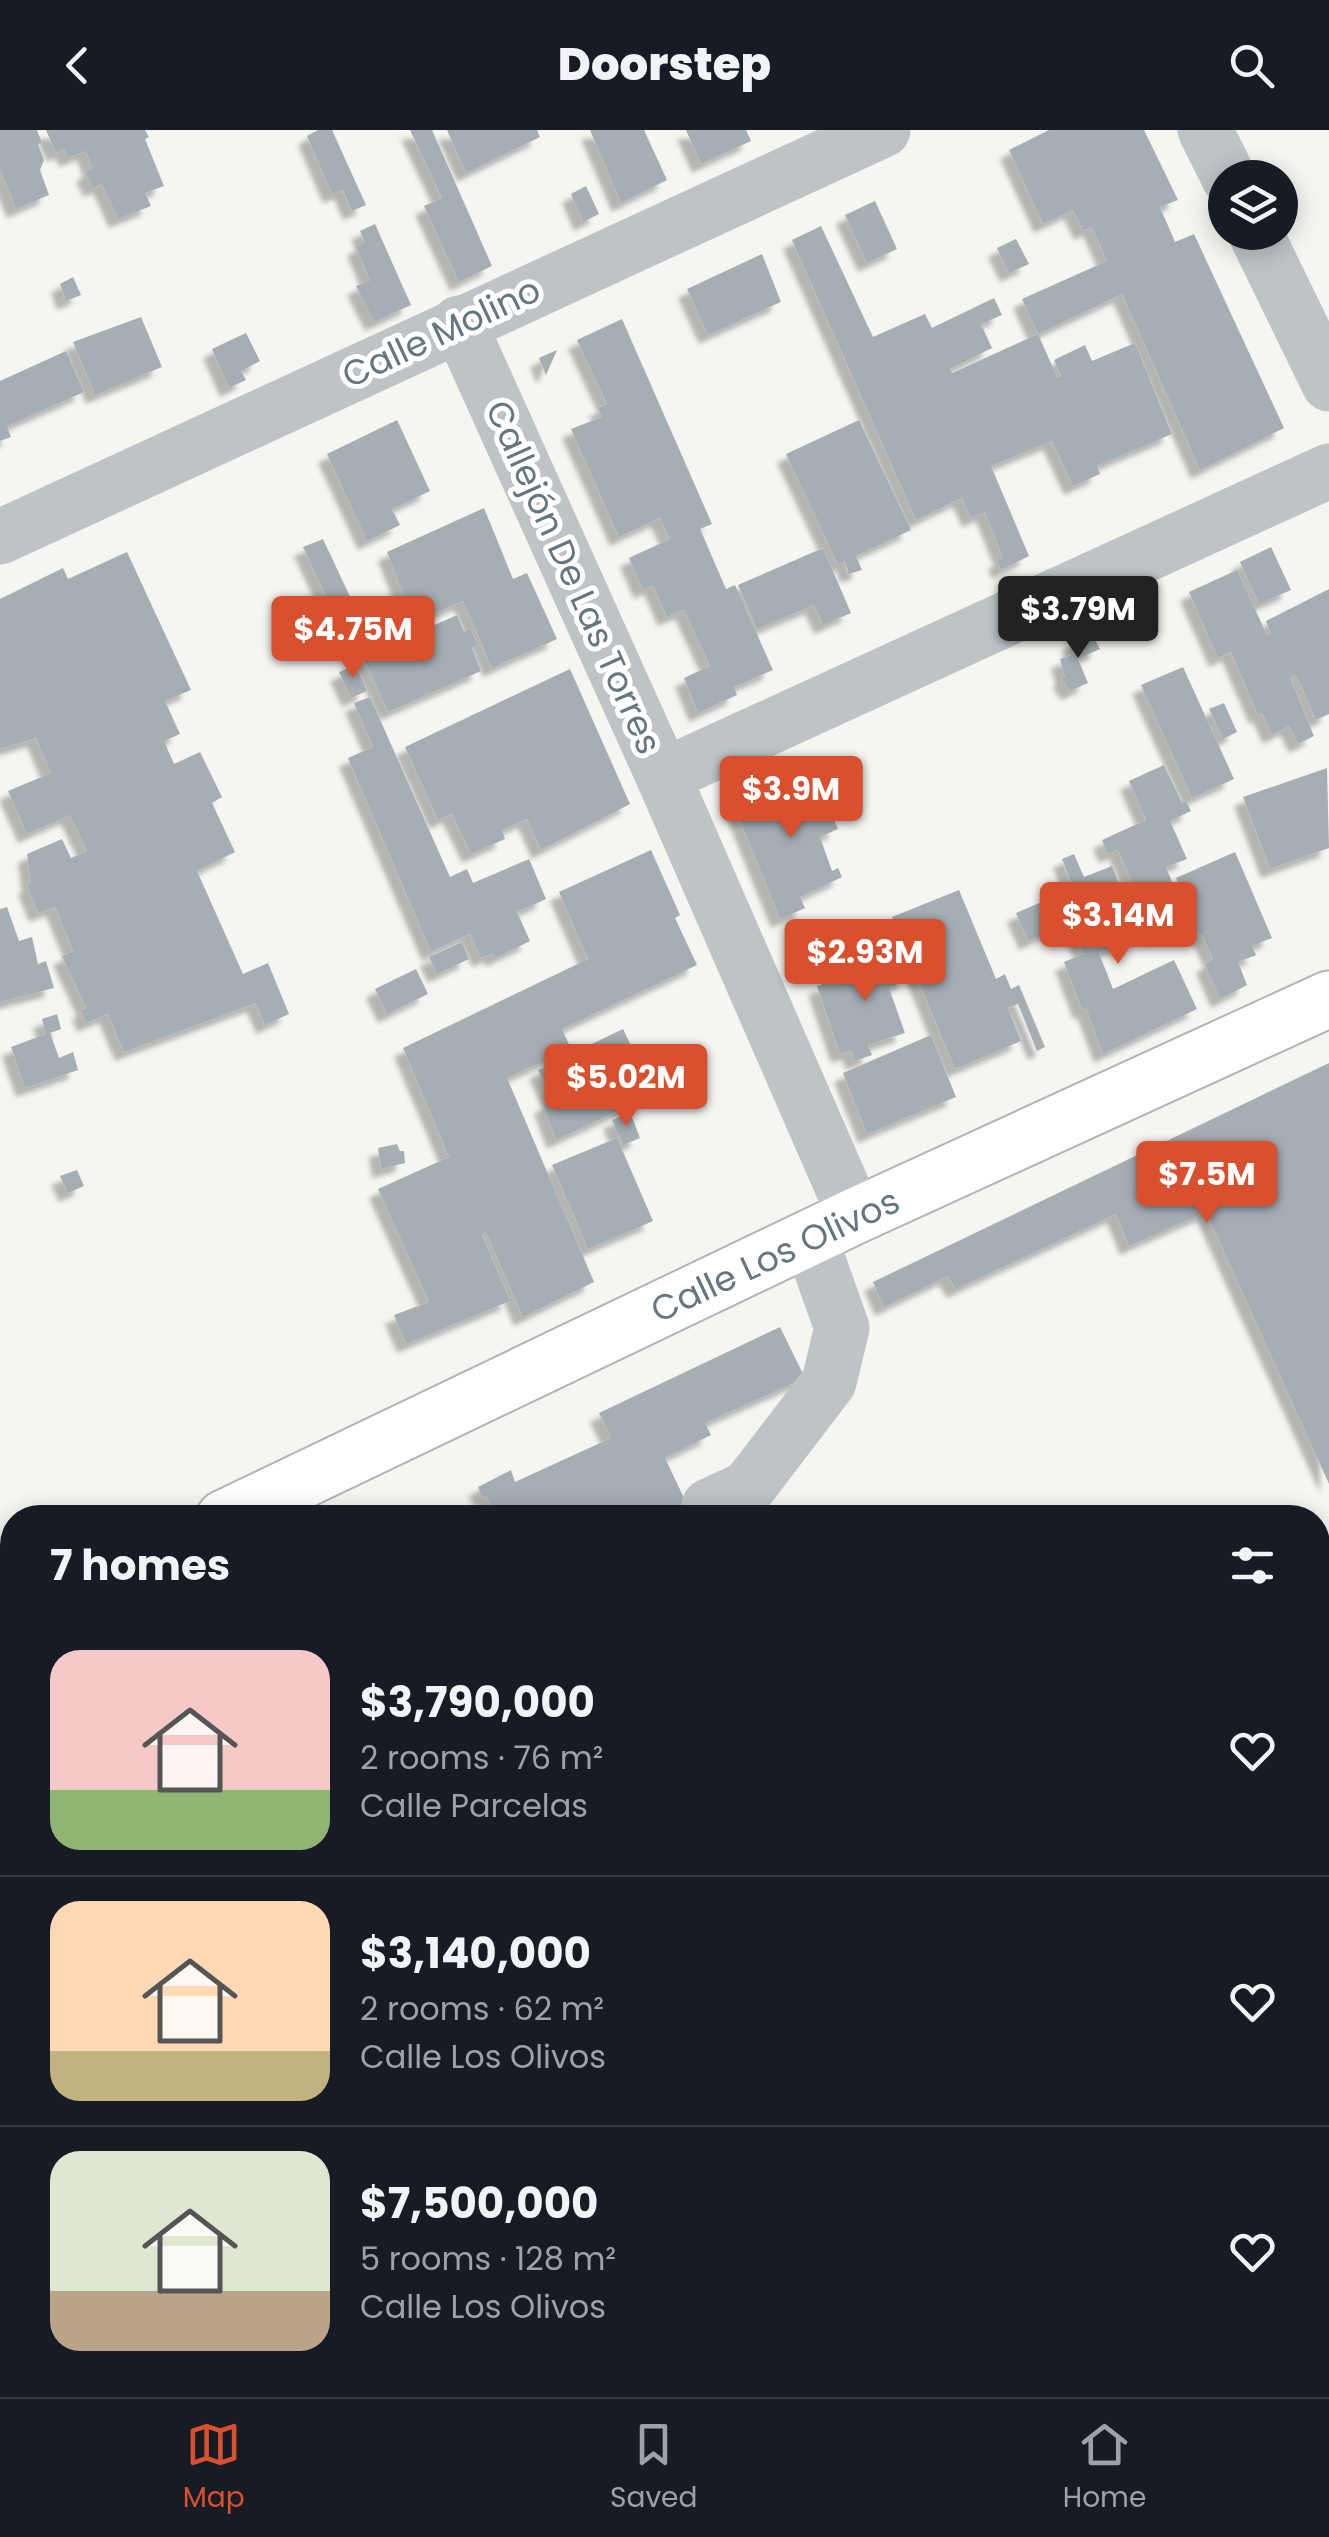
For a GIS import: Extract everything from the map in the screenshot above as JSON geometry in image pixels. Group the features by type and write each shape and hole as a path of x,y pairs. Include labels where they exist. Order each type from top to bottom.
{"main road":[{"name":"Calle Los Olivos","path":"254,1505 832,1227 1329,999"}],"street":[{"name":"Calle Molino","path":"0,537 883,130"},
{"path":"1206,130 1220,160"},
{"path":"1264,250 1329,384"},
{"name":"Callejón De Las Torres","path":"460,322 663,776 832,1227 842,1328 830,1382 748,1488 711,1505"},
{"path":"663,776 1329,471"}],"building":[{"path":"0,130 37,130 44,160 40,170 49,195 16,209 0,170"},
{"path":"46,130 145,130 164,186 145,193 151,206 118,219 102,184 93,188 85,173 92,168 86,151 68,158 64,149 56,153"},
{"path":"318,130 332,130 366,205 352,211 343,190 332,194 307,136"},
{"path":"410,130 432,130 492,266 459,282 424,206 442,198"},
{"path":"447,130 537,130 540,137 466,173"},
{"path":"590,130 644,130 667,180 621,203"},
{"path":"686,130 746,130 751,141 701,164"},
{"path":"1049,130 1144,130 1178,200 1160,207 1175,242 1194,234 1284,428 1200,470 1122,294 1038,334 1022,299 1107,261 1092,227 1083,231 1073,210 1043,224 1009,150"},
{"path":"586,186 599,214 583,222 571,194"},
{"path":"875,201 897,249 867,263 845,215"},
{"path":"375,224 411,305 374,322 356,286 370,280 356,247 365,242 360,231"},
{"path":"821,226 873,337 925,314 932,328 994,298 1002,315 981,324 992,348 950,369 952,373 1038,334 1057,377 1061,376 1054,360 1085,345 1092,361 1135,343 1172,434 1097,466 1100,474 1073,486 1052,441 991,466 1029,556 1001,570 997,560 1003,558 985,512 971,518 962,498 916,520 792,240"},
{"path":"1016,239 1029,264 1009,273 997,248"},
{"path":"762,254 781,302 708,335 687,289"},
{"path":"73,277 81,295 66,301 60,284"},
{"path":"141,317 162,367 95,395 73,342"},
{"path":"622,319 712,524 700,529 726,589 735,585 773,670 734,687 737,695 698,713 684,678 710,666 684,610 667,617 653,585 643,590 629,558 670,539 660,518 619,537 571,429 602,417 598,408 607,404 577,340"},
{"path":"246,333 260,361 241,371 246,380 229,388 212,349"},
{"path":"557,350 546,375 539,358"},
{"path":"66,351 84,392 7,426 11,437 0,441 0,381"},
{"path":"397,420 430,491 392,509 400,525 367,541 327,454"},
{"path":"859,420 911,530 856,556 862,570 849,574 845,561 838,565 786,454"},
{"path":"484,508 513,579 527,573 557,639 492,668 463,601 414,622 387,552"},
{"path":"323,539 352,601 332,610 303,547"},
{"path":"1271,547 1291,590 1259,604 1240,562"},
{"path":"823,548 851,613 823,625 814,605 757,629 738,585"},
{"path":"127,552 191,690 165,701 180,734 164,741 174,764 200,752 222,797 212,803 235,852 197,871 243,974 268,963 289,1014 265,1025 256,1003 124,1052 108,1014 86,1023 81,1010 86,1008 62,956 73,951 55,907 38,913 27,885 31,884 27,854 62,839 71,858 87,851 70,815 27,834 8,791 51,773 36,738 0,749 0,599 63,568 68,579"},
{"path":"1237,570 1267,635 1271,634 1266,621 1329,589 1329,714 1316,720 1296,675 1290,678 1314,736 1298,744 1289,726 1272,735 1262,713 1258,715 1231,652 1218,658 1189,592"},
{"path":"457,615 464,632 470,628 478,645 472,648 481,671 388,712 363,657"},
{"path":"1091,632 1100,649 1078,659 1088,683 1070,691 1061,678 1065,677 1060,659 1075,654 1070,642"},
{"path":"356,665 367,691 351,698 339,672"},
{"path":"1183,667 1234,779 1192,798 1141,685"},
{"path":"570,669 630,804 541,850 527,819 502,830 505,839 471,854 452,814 438,820 405,747"},
{"path":"370,697 450,877 467,869 473,883 529,859 546,899 517,912 530,941 495,958 493,953 481,958 470,934 431,952 348,758 373,747 354,703"},
{"path":"1224,703 1237,732 1223,739 1209,709"},
{"path":"1164,765 1182,803 1186,801 1191,811 1170,821 1187,859 1166,867 1183,909 1168,915 1174,929 1156,937 1118,850 1108,854 1102,840 1146,820 1129,781"},
{"path":"1327,768 1329,848 1270,869 1243,797"},
{"path":"813,772 838,829 820,837 832,871 838,868 842,877 800,897 805,908 780,919 735,808"},
{"path":"651,850 697,965 562,1029 571,1049 507,1078 594,1282 523,1317 486,1233 482,1235 510,1301 406,1344 394,1315 429,1302 378,1189 449,1157 403,1048 588,959 559,892"},
{"path":"1235,852 1272,938 1252,946 1256,955 1238,962 1247,985 1220,999 1205,964 1213,959 1202,935 1199,936 1176,878"},
{"path":"1074,854 1084,877 1112,866 1140,937 1099,953 1113,989 1174,960 1197,1009 1103,1054 1064,962 1084,954 1076,933 1089,928 1062,859"},
{"path":"959,890 996,979 1005,974 1011,989 1019,985 1045,1047 1037,1051 1018,1004 1008,1008 1021,1041 955,1069 892,917"},
{"path":"1046,900 1057,928 1028,941 1016,913"},
{"path":"7,907 19,941 32,937 38,964 46,961 54,988 0,1002 0,909"},
{"path":"462,942 469,959 437,974 429,957"},
{"path":"892,944 908,979 889,988 905,1033 868,1045 872,1055 855,1061 851,1051 840,1054 817,986 873,967 867,954"},
{"path":"416,969 428,994 387,1014 375,989"},
{"path":"57,1014 61,1029 50,1033 59,1058 73,1052 78,1070 25,1088 11,1047 46,1034 42,1019"},
{"path":"623,1029 654,1094 556,1140 543,1105 552,1100 538,1070"},
{"path":"931,1035 956,1097 867,1134 843,1073"},
{"path":"1329,1063 1329,1484 1206,1212 1129,1246 1116,1214 956,1289 948,1276 884,1307 873,1282"},
{"path":"630,1112 640,1138 623,1145 612,1120"},
{"path":"617,1138 653,1221 588,1249 552,1165"},
{"path":"397,1144 404,1151 405,1163 381,1169 378,1148"},
{"path":"77,1170 84,1186 68,1193 60,1176"},
{"path":"780,1327 805,1378 705,1423 711,1435 665,1458 684,1498 694,1493 701,1505 490,1505 486,1496 482,1497 478,1487 511,1470 515,1482 611,1438 599,1413"}]}
